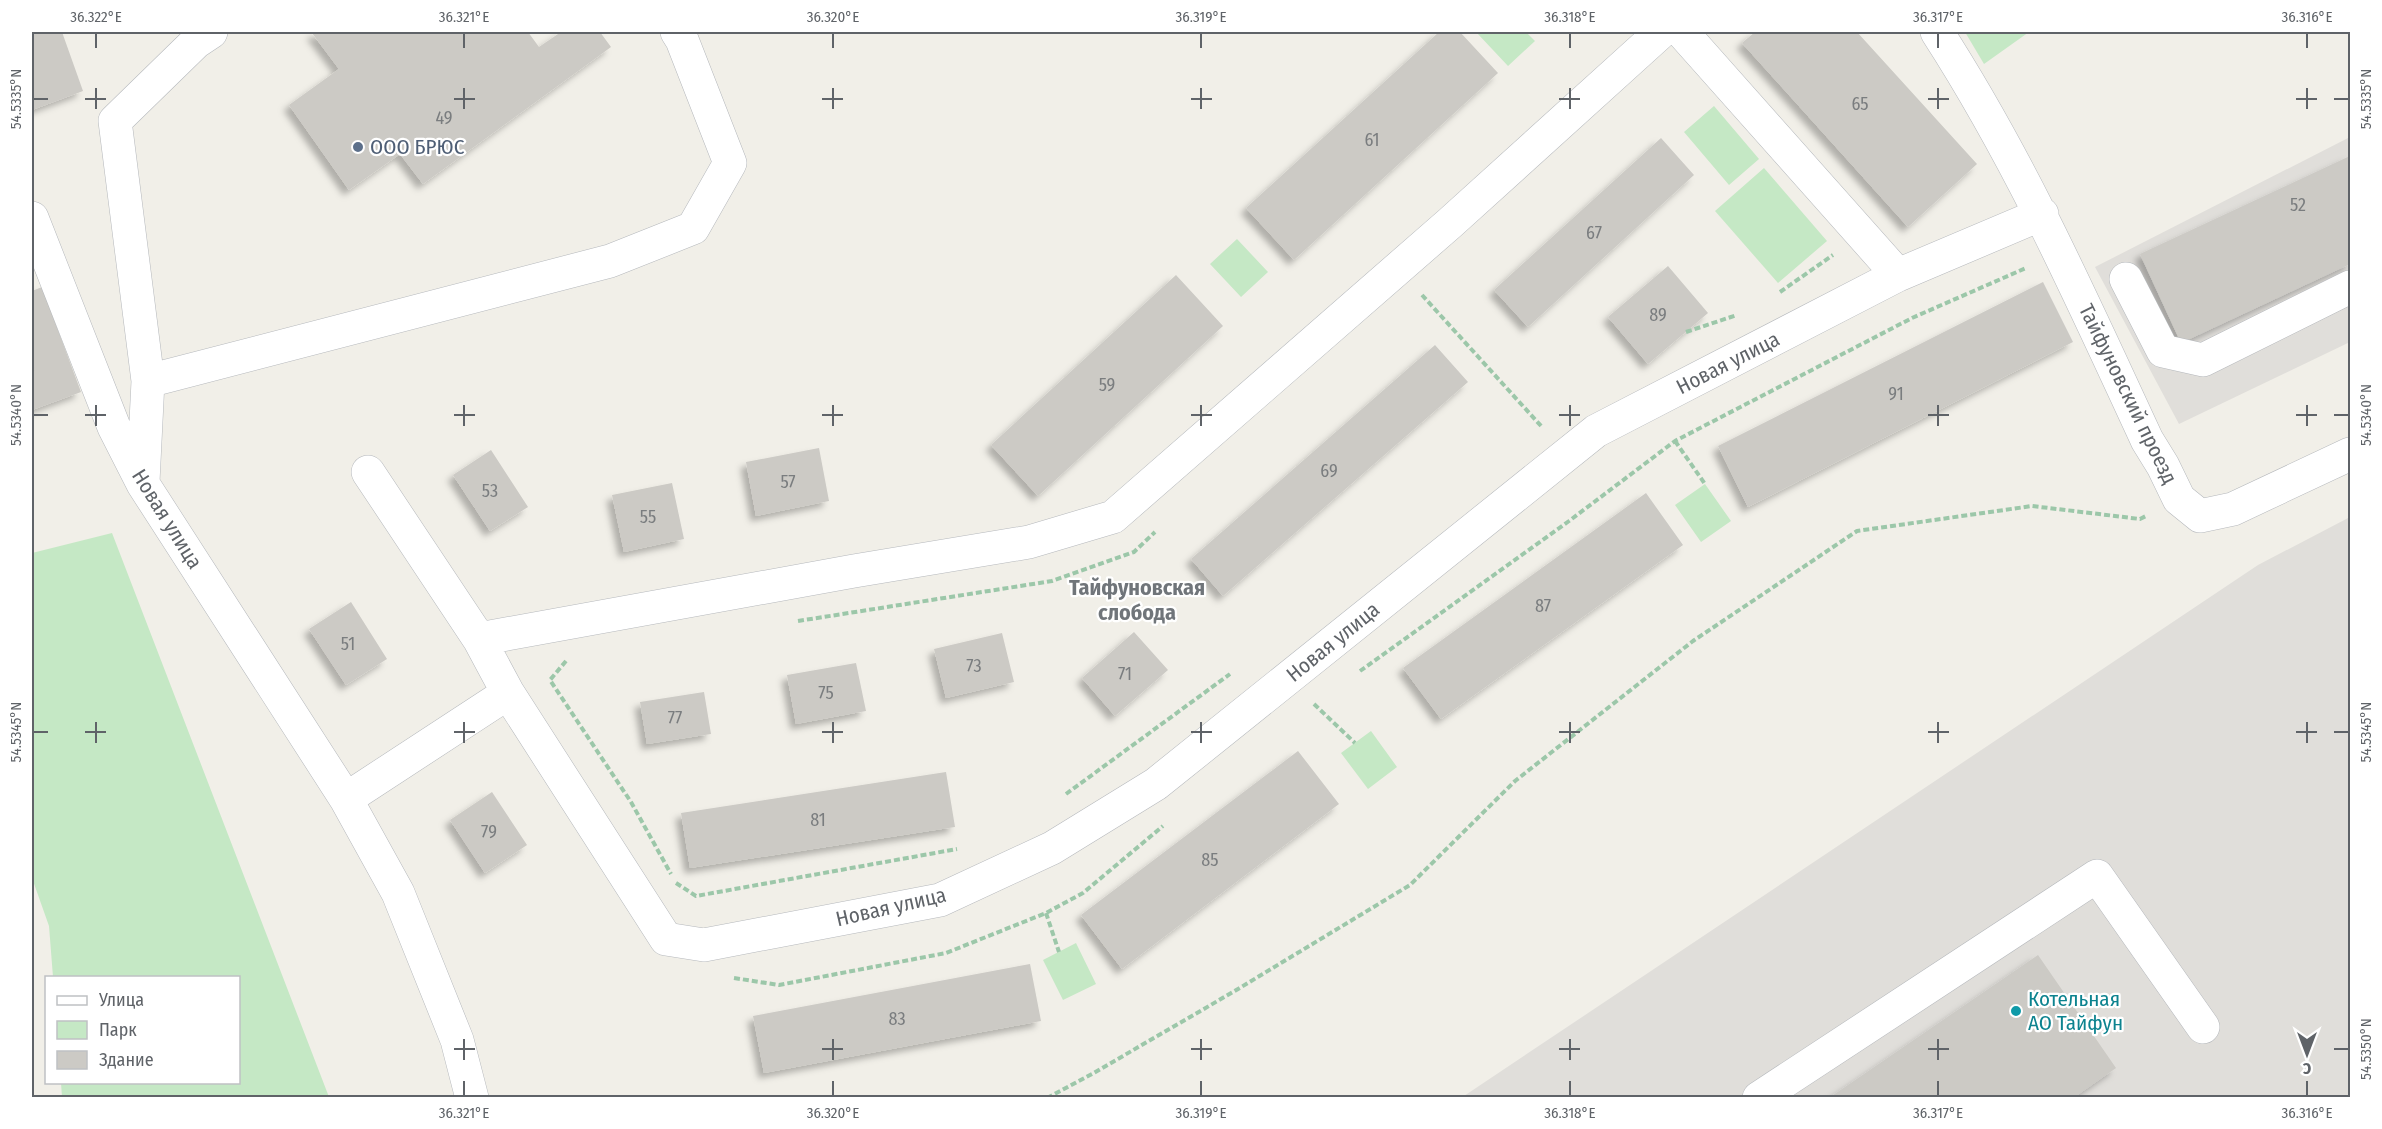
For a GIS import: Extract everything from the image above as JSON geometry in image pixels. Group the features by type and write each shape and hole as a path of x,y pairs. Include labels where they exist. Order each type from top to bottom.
{"street":[{"path":"143,484 148,381 115,121 196,42 211,32"},
{"path":"148,381 610,261 693,228 730,163 677,32"},
{"path":"479,639 854,571 1029,542 1113,517 1450,223 1661,32"},
{"path":"1682,32 1898,275"},
{"path":"1937,32 1974,88 2042,214"},
{"name":"Новая улица","path":"368,472 479,639 508,693 666,939 704,945 940,900 1052,848 1156,784 1596,431 1898,275 2042,214"},
{"name":"Тайфуновский проезд","path":"2042,214 2147,440 2179,499 2200,516 2233,509 2350,454"},
{"name":"Новая улица","path":"32,218 114,427 143,484 346,799 398,892 457,1040 472,1098"},
{"path":"2126,279 2163,351 2203,360 2350,287"},
{"path":"346,799 508,693"},
{"path":"1759,1098 2097,876 2203,1027"}],"path":[{"path":"1776,295 1838,252"},
{"path":"1352,677 1569,521 1675,441 1912,318 2027,268"},
{"path":"1416,288 1543,428 1535,437"},
{"path":"1686,332 1738,315"},
{"path":"1675,441 1705,484"},
{"path":"1047,1098 1233,992 1410,885 1515,781 1693,641 1857,531 2032,506 2140,519 2179,499"},
{"path":"792,622 1052,581 1134,552 1160,528"},
{"path":"568,659 550,680 631,802 677,886 696,896 960,849"},
{"path":"1060,798 1234,671"},
{"path":"1305,711 1323,697"},
{"path":"1314,704 1355,743"},
{"path":"733,977 779,985 946,953 1046,913 1083,892 1166,823"},
{"path":"1046,913 1059,952"}],"shaded area":[{"path":"2350,137 2350,342 2179,424 2095,267"},
{"path":"2350,517 2350,1097 1461,1098 2258,565"}],"green space":[{"path":"1526,32 1535,41 1508,66 1477,33"},
{"path":"1965,32 2029,32 1984,64"},
{"path":"1714,106 1759,159 1729,185 1684,132"},
{"path":"1764,168 1827,241 1778,283 1715,211"},
{"path":"1237,239 1268,272 1241,297 1210,264"},
{"path":"1705,484 1731,521 1701,542 1675,505"},
{"path":"112,533 329,1097 62,1097 61,1084 240,1084 240,976 53,976 49,926 32,878 32,553"},
{"path":"1371,731 1397,767 1368,789 1341,753"},
{"path":"1076,943 1096,984 1063,1000 1043,960"}],"building":[{"path":"32,32 62,32 83,91 32,110"},
{"path":"528,32 539,47 561,32 600,32 611,47 423,184 400,154 349,190 289,105 339,69 312,33"},
{"path":"1439,32 1460,32 1498,73 1294,260 1246,208"},
{"path":"1755,32 1857,32 1977,164 1908,227 1742,43"},
{"path":"1661,138 1694,175 1528,327 1494,290"},
{"path":"2350,156 2350,264 2181,343 2140,254"},
{"path":"1668,266 1708,313 1648,364 1608,317"},
{"path":"1176,275 1223,326 1038,496 991,445"},
{"path":"2043,282 2073,342 1748,507 1718,446"},
{"path":"42,287 81,392 32,410 32,372 35,371 32,361 32,291"},
{"path":"1435,345 1468,382 1223,596 1191,559"},
{"path":"819,448 829,501 756,516 746,462"},
{"path":"491,450 528,507 490,531 453,475"},
{"path":"672,483 684,539 624,552 612,495"},
{"path":"1646,493 1683,545 1441,719 1403,668"},
{"path":"351,602 387,659 346,685 309,629"},
{"path":"1134,632 1168,670 1115,716 1082,678"},
{"path":"1002,633 1014,682 946,698 934,649"},
{"path":"856,663 866,711 796,724 787,675"},
{"path":"704,692 711,734 647,744 640,702"},
{"path":"1298,751 1339,804 1122,969 1081,915"},
{"path":"946,772 955,827 690,868 681,813"},
{"path":"492,792 527,845 485,873 450,820"},
{"name":"Котельная АО Тайфун","path":"2038,955 2116,1068 2073,1098 1829,1098"},
{"path":"1030,964 1041,1021 764,1073 753,1016"}],"place":[{"name":"ООО БРЮС","path":"358,147"},
{"name":"Котельная АО Тайфун","path":"2016,1011"}],"district":[{"name":"Тайфуновская слобода","path":"1137,600"}]}
